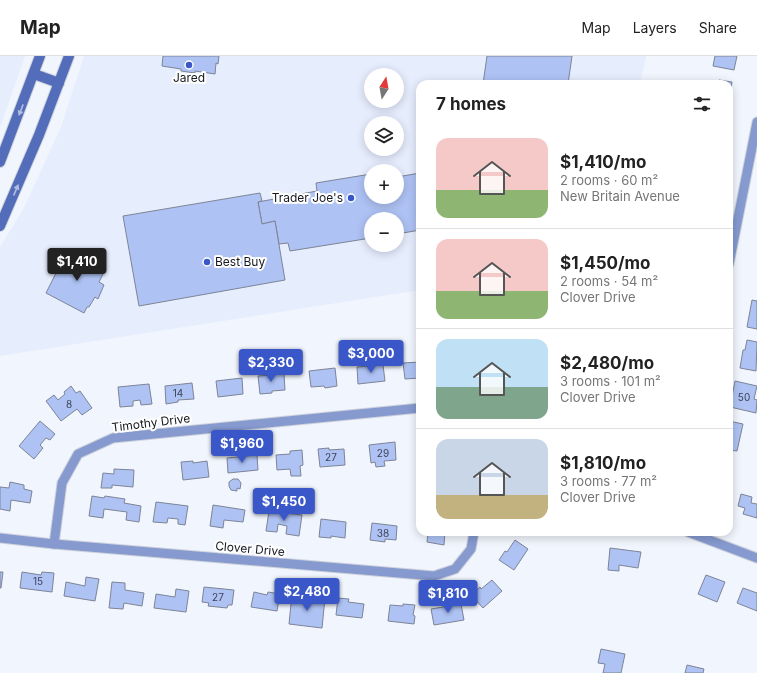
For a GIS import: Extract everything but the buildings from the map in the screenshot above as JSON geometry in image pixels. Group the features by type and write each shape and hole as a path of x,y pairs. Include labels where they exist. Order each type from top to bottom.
{"main road":[{"path":"0,162 40,56"},
{"path":"0,226 39,135 69,56"},
{"path":"34,74 59,83"}],"street":[{"path":"733,248 753,165 757,122"},
{"name":"Timothy Drive","path":"54,544 62,483 78,454 113,438 416,408"},
{"name":"Clover Drive","path":"0,538 54,544 434,576 455,569 471,549 473,536"},
{"path":"699,536 757,558"}],"shaded area":[{"path":"0,56 25,56 0,127"},
{"path":"84,56 646,56 641,80 416,80 416,291 0,356 0,247 24,208 61,127"}],"place":[{"name":"Jared","path":"189,65"},
{"name":"Trader Joe's","path":"351,198"},
{"name":"Best Buy","path":"207,262"}]}
